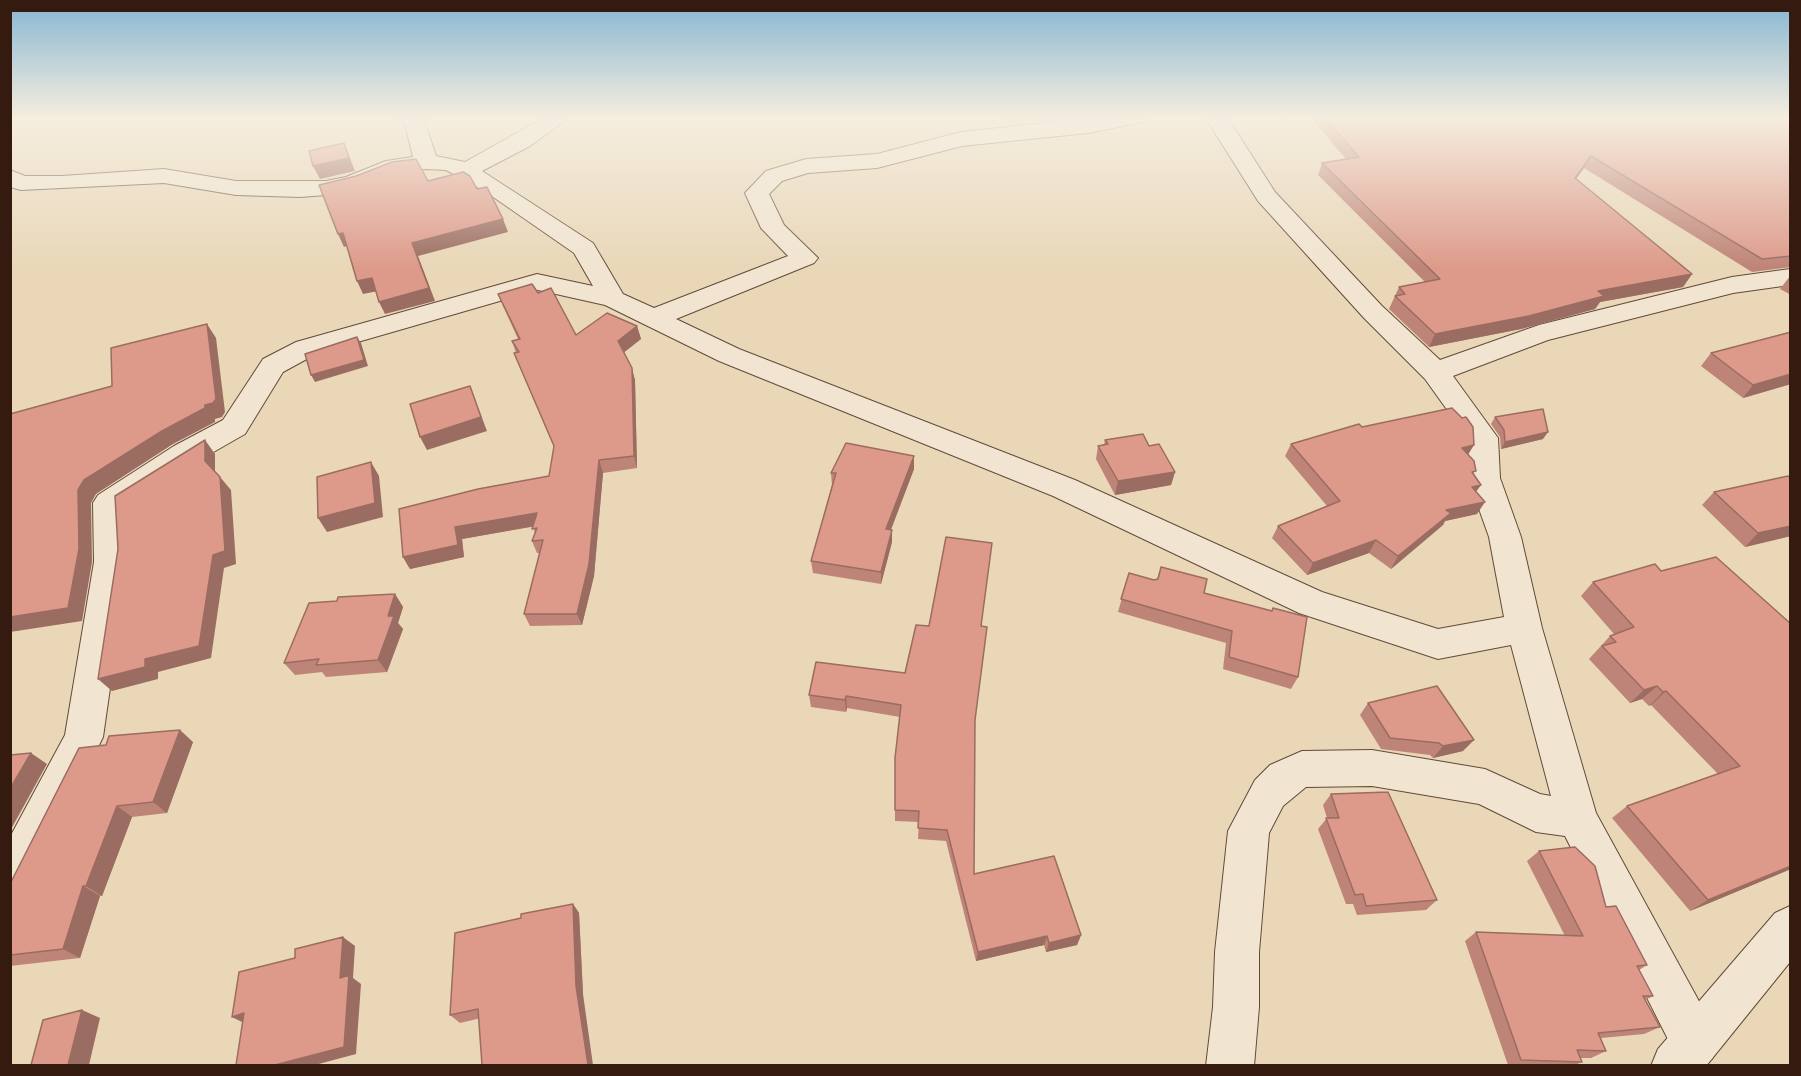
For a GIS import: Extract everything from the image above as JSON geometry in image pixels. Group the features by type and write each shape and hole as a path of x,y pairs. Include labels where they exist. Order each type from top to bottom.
{"street":[{"path":"10,177 21,183 62,183 164,176 236,188 300,190 326,188 390,167"},
{"path":"457,167 494,188 584,248 613,300"},
{"path":"465,171 472,167"},
{"path":"651,319 806,258 773,228 757,193 774,176 802,167"},
{"path":"1248,167 1266,196 1373,312 1435,372 1483,438 1484,478 1505,537 1524,628 1577,819 1685,1054 1791,928"},
{"path":"1435,372 1539,334 1732,285 1791,277"},
{"path":"10,881 84,737 111,562 109,503 185,454 234,428 273,366 306,348 537,282 613,300 729,355 1064,488 1311,603 1438,644 1524,628"},
{"path":"1230,1065 1236,1007 1237,952 1250,831 1269,793 1284,778 1302,769 1372,768 1485,788 1536,813 1577,819"}],"building":[{"path":"379,167 420,167 428,181 463,172 470,176 477,189 487,187 503,219 412,243 429,288 379,302 372,278 357,281 343,233 338,234 319,185 356,176"},
{"path":"1326,167 1583,167 1575,178 1692,274 1598,291 1604,296 1529,316 1435,334 1395,296 1405,294 1399,287 1440,279"},
{"path":"1610,167 1791,167 1791,256 1762,259"},
{"path":"532,284 538,293 551,288 576,335 607,313 637,326 618,341 632,368 634,456 599,460 589,564 577,614 524,614 543,540 532,541 537,528 532,529 537,513 455,527 458,545 403,557 399,509 478,489 549,476 554,446 514,353 519,352 512,341 520,339 498,294"},
{"path":"207,324 216,399 213,403 205,405 205,408 162,431 84,480 78,490 79,549 68,608 10,617 10,414 112,386 111,348"},
{"path":"1791,332 1791,374 1753,385 1711,353"},
{"path":"357,337 364,360 311,375 305,354"},
{"path":"470,386 481,417 420,437 410,404"},
{"path":"1452,408 1462,418 1466,417 1473,427 1474,445 1462,448 1474,461 1476,471 1472,472 1481,485 1472,487 1485,502 1446,510 1451,513 1398,556 1376,540 1313,563 1278,526 1340,501 1291,444 1359,424 1362,427"},
{"path":"1543,409 1548,432 1505,442 1504,430 1495,417"},
{"path":"1143,434 1149,446 1159,444 1175,472 1118,481 1098,446 1108,444 1105,440"},
{"path":"205,440 205,461 220,477 225,551 213,555 199,646 145,659 145,667 98,679 118,549 115,496"},
{"path":"846,443 914,456 886,529 892,530 881,572 811,561 836,473 831,473"},
{"path":"371,462 375,503 318,518 317,477"},
{"path":"1788,476 1791,478 1791,526 1758,533 1714,492"},
{"path":"946,537 992,543 981,626 987,627 975,720 974,874 1054,856 1081,935 1049,943 1047,936 978,952 947,830 918,828 919,811 895,810 895,758 901,705 846,696 845,700 809,695 816,662 905,673 916,625 929,626"},
{"path":"1716,557 1791,624 1791,866 1708,900 1627,806 1740,766 1666,691 1663,692 1657,686 1644,690 1602,646 1616,642 1610,636 1634,627 1593,582 1655,564 1661,571"},
{"path":"1161,567 1207,579 1204,593 1272,611 1273,608 1307,617 1298,677 1229,657 1232,631 1121,599 1129,573 1154,580 1158,579"},
{"path":"395,594 388,616 394,616 378,660 316,665 319,659 284,663 309,603 337,601 338,597"},
{"path":"1437,686 1474,740 1443,746 1439,743 1390,738 1368,703"},
{"path":"180,730 153,802 117,806 86,886 83,886 63,949 10,955 10,884 79,748 106,745 109,736"},
{"path":"31,753 10,789 10,755"},
{"path":"1388,792 1437,900 1366,906 1363,894 1355,895 1326,818 1339,818 1331,794"},
{"path":"1575,847 1595,866 1606,907 1616,906 1647,965 1637,966 1653,996 1643,996 1660,1027 1598,1033 1606,1051 1577,1050 1582,1062 1521,1060 1476,932 1583,936 1539,851"},
{"path":"573,904 576,986 588,1065 482,1065 478,1009 450,1015 455,933 521,918 521,914"},
{"path":"343,937 340,978 349,975 344,1047 275,1065 236,1065 244,1013 232,1017 239,972 295,958 295,949"},
{"path":"82,1010 68,1065 31,1065 43,1020"}]}
